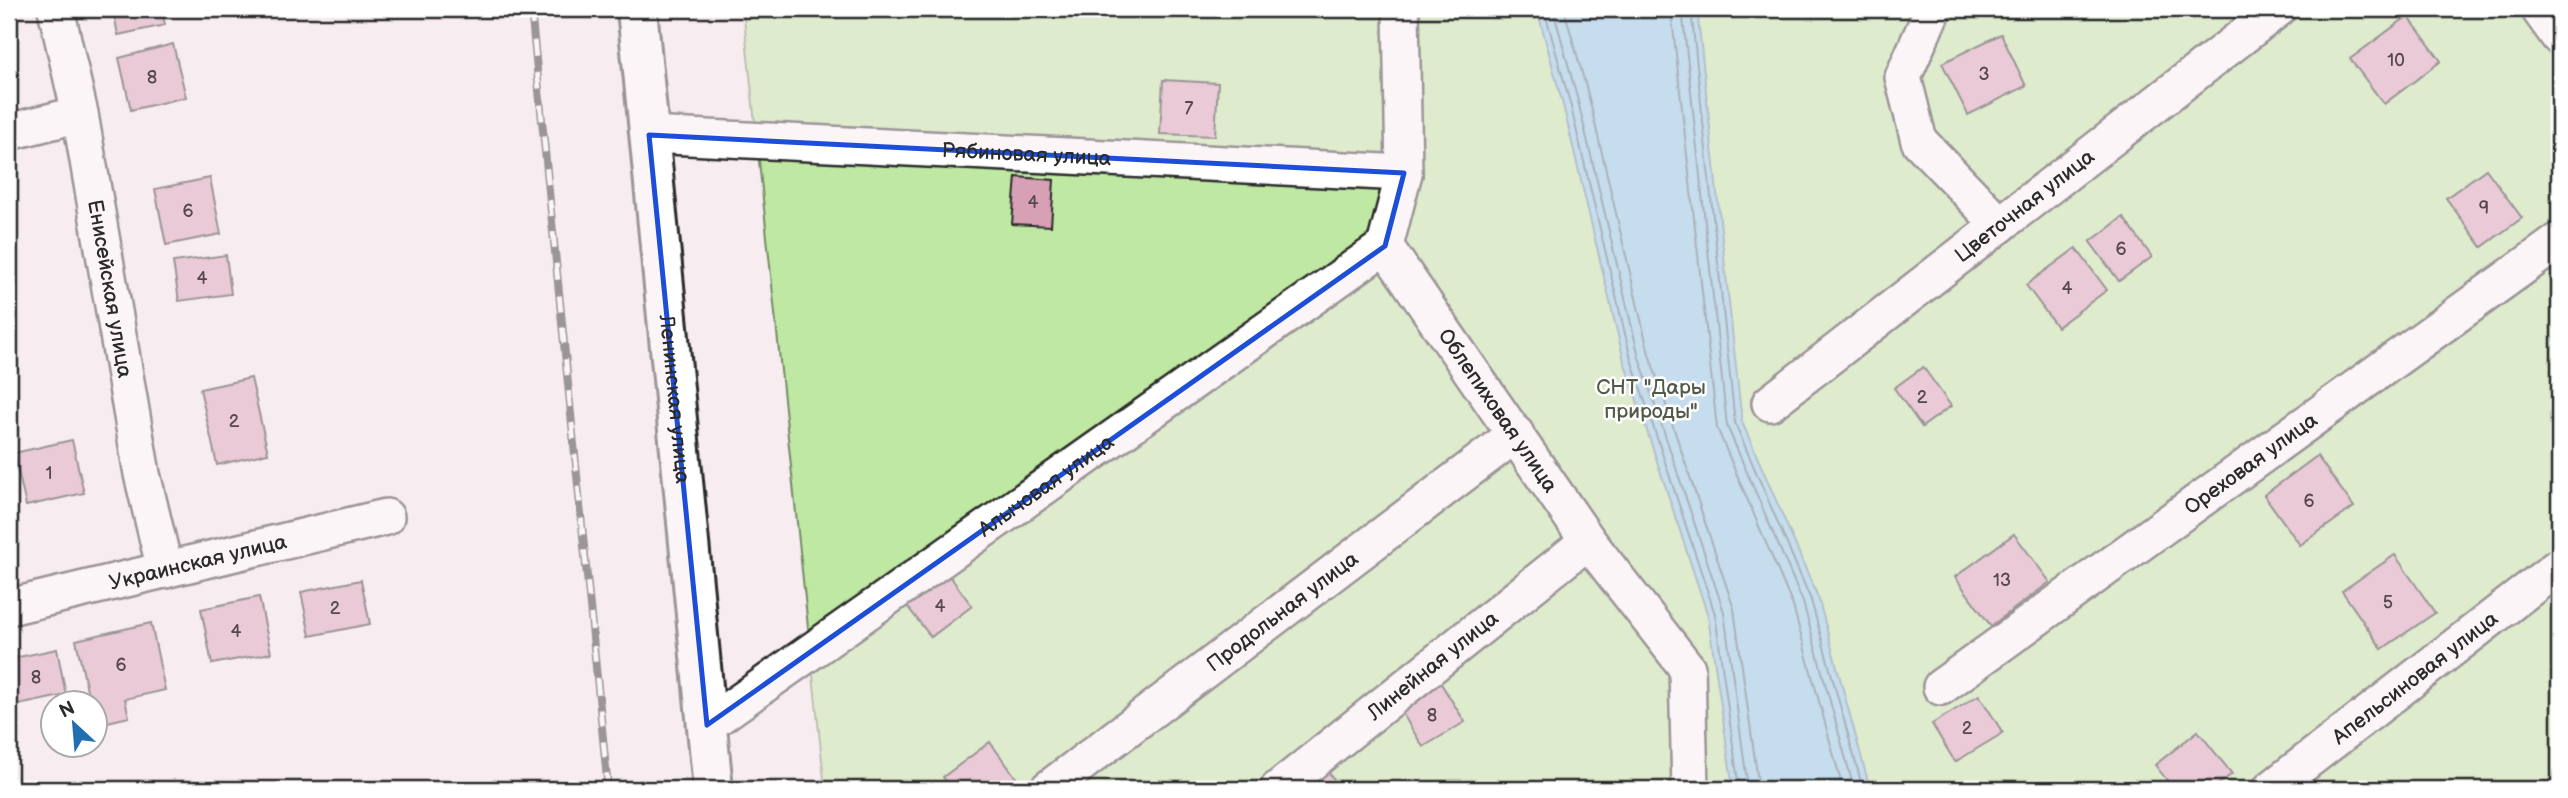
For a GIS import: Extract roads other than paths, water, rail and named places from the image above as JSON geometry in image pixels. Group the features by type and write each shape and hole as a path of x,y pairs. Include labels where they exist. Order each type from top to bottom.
{"street":[{"name":"Енисейская улица","path":"56,9 80,114 142,474 165,570"},
{"name":"Ленинская улица","path":"637,9 713,789"},
{"path":"1385,246 1404,173 1401,9"},
{"path":"1933,9 1903,77 1919,141 2000,225"},
{"name":"Цветочная улица","path":"1770,403 2278,9"},
{"path":"2539,9 2559,37"},
{"path":"9,132 80,114"},
{"name":"Рябиновая улица","path":"649,135 1404,173"},
{"name":"Ореховая улица","path":"1941,687 2559,241"},
{"name":"Алычовая улица","path":"707,725 1385,246"},
{"name":"Облепиховая улица","path":"1385,246 1588,541 1687,668 1690,789"},
{"name":"Продольная улица","path":"1048,789 1516,434"},
{"name":"Украинская улица","path":"9,607 386,517"},
{"name":"Линейная улица","path":"1278,789 1588,541"},
{"name":"Апельсиновая улица","path":"2271,789 2559,566"}],"water":[{"path":"1537,9 1697,9 1742,422 1818,597 1870,789 1733,789 1708,616 1624,361 1563,105"}],"railway":[{"path":"531,9 608,789"}],"park label":[{"name":"СНТ \"Дары природы\"","path":"1651,399"}]}
